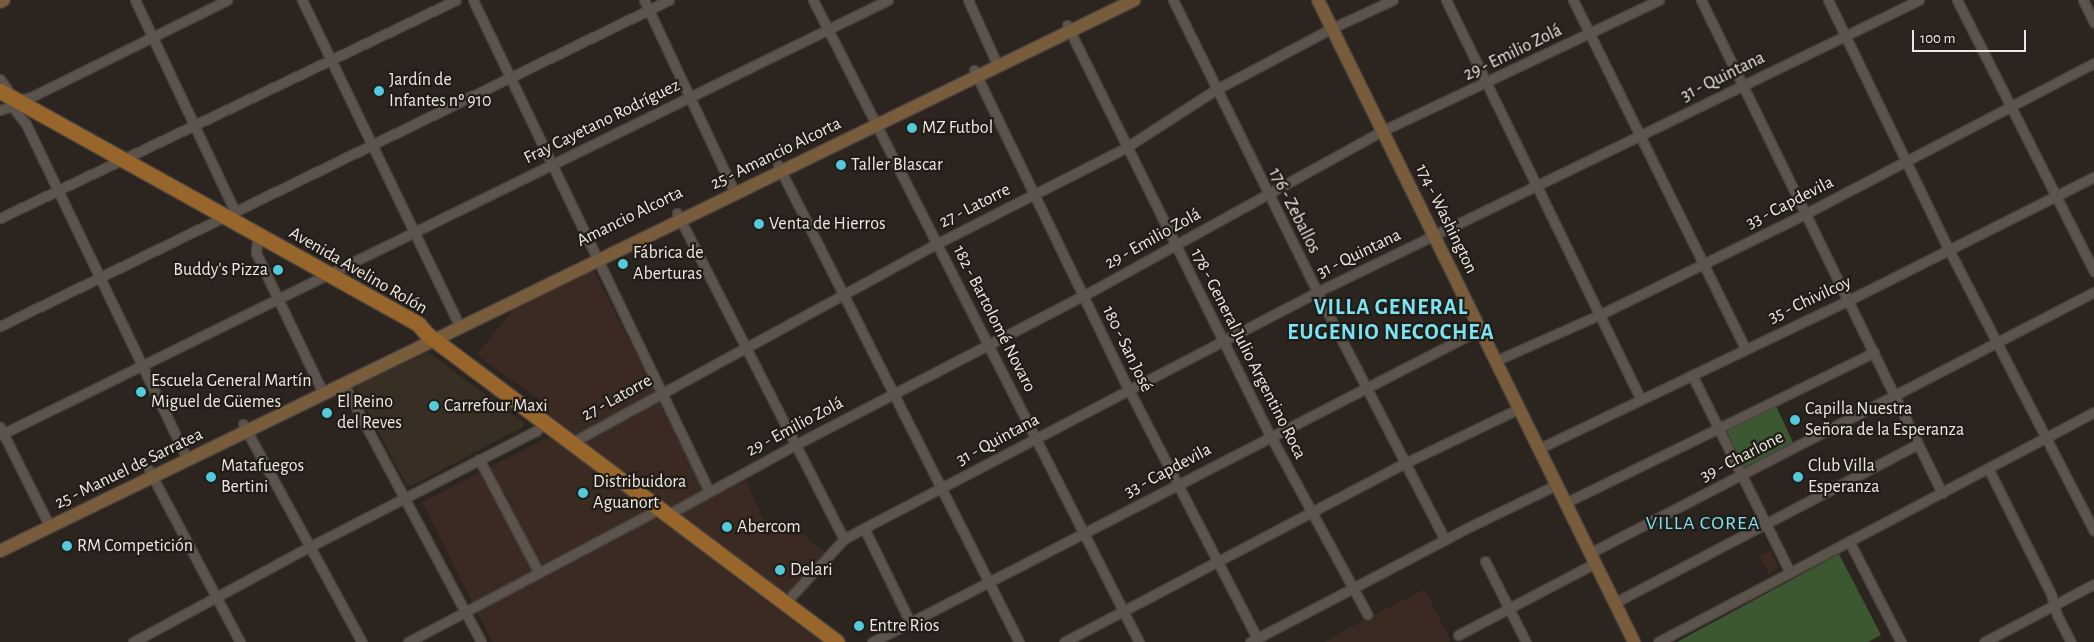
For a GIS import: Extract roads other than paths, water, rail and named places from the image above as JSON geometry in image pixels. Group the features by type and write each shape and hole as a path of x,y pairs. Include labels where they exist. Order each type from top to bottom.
{"main road":[{"path":"0,2 4,0"},
{"path":"975,73 1068,28 1118,0"},
{"path":"1068,28 1134,0"},
{"name":"174 - Washington","path":"1318,0 1436,235 1479,330 1634,642"},
{"name":"25 - Amancio Alcorta","path":"431,337 975,73"},
{"name":"Avenida Avelino Rolón","path":"0,91 7,104 226,216 326,277"},
{"name":"Avenida Avelino Rolón","path":"226,216 256,242 418,324 431,337 544,423 837,642"},
{"name":"Amancio Alcorta","path":"431,337 457,320 596,257"},
{"path":"322,391 344,385 431,337"},
{"path":"0,542 48,523 150,474 184,453 322,391 431,337"},
{"name":"25 - Manuel de Sarratea","path":"150,474 245,427"},
{"name":"25 - Manuel de Sarratea","path":"0,551 48,523"}],"street":[{"path":"135,0 195,126 226,216"},
{"path":"7,104 30,97 227,0"},
{"path":"302,0 457,320"},
{"path":"0,218 332,61 456,0"},
{"path":"473,0 709,491"},
{"path":"644,0 734,190"},
{"path":"0,326 373,146 669,0"},
{"name":"182 - Bartolomé Novaro","path":"813,0 1140,642"},
{"name":"Fray Cayetano Rodríguez","path":"1,432 141,368 888,0"},
{"path":"968,0 997,63"},
{"name":"176 - Zeballos","path":"1173,0 1215,90 1445,540"},
{"name":"27 - Latorre","path":"571,442 660,392 938,243 1125,148 1215,90 1332,28 1393,0"},
{"path":"1446,0 1640,398"},
{"path":"1573,0 1745,348"},
{"name":"29 - Emilio Zolá","path":"408,642 539,573 709,491 1083,296 1384,130 1486,84 1659,0"},
{"path":"1701,0 1942,493"},
{"path":"1828,0 1948,248 2094,531"},
{"name":"31 - Quintana","path":"785,603 844,539 864,528 1317,292 1919,0"},
{"path":"1957,0 2094,270"},
{"path":"2083,0 2094,23"},
{"name":"178 - General Julio Argentino Roca","path":"1068,28 1125,148 1224,340 1270,435 1310,513 1367,614"},
{"name":"33 - Capdevila","path":"1495,361 1705,264 1907,162 2094,63"},
{"name":"180 - San José","path":"975,73 1032,195 1128,390 1217,561 1254,640"},
{"path":"0,79 7,104 26,124 141,368 184,453"},
{"path":"779,168 892,396 1019,642"},
{"name":"35 - Chivilcoy","path":"1538,449 1640,398 1849,300 1948,248 2094,177"},
{"path":"678,216 844,539"},
{"path":"256,242 256,253 322,391"},
{"name":"39 - Charlone","path":"1458,635 1742,475 2094,292"},
{"name":"33 - Capdevila","path":"872,642 988,585 1270,435 1479,330"},
{"path":"1565,503 1874,352"},
{"path":"1692,375 1790,572"},
{"path":"344,385 481,642"},
{"path":"1064,642 1405,463 1518,409"},
{"path":"1658,642 2094,412"},
{"path":"133,642 309,547 536,431 544,423"},
{"path":"245,427 362,642"},
{"path":"1,432 48,523"},
{"path":"1614,603 1765,522 1918,444"},
{"path":"479,459 539,573"},
{"path":"1988,468 2072,642"},
{"path":"150,474 240,642"},
{"path":"1254,640 1351,588 1556,485"},
{"path":"864,528 911,624"},
{"path":"1849,541 1900,642"},
{"path":"1485,561 1526,642"},
{"path":"1984,642 2094,584"}],"place":[{"name":"Jardín de Infantes nº 910","path":"379,91"},
{"name":"MZ Futbol","path":"912,128"},
{"name":"Taller Blascar","path":"841,165"},
{"name":"Venta de Hierros","path":"759,224"},
{"name":"Fábrica de Aberturas","path":"623,264"},
{"name":"Buddy's Pizza","path":"278,270"},
{"name":"Escuela General Martín Miguel de Güemes","path":"141,392"},
{"name":"Carrefour Maxi","path":"434,406"},
{"name":"El Reino del Reves","path":"327,413"},
{"name":"Capilla Nuestra Señora de la Esperanza","path":"1795,420"},
{"name":"Matafuegos Bertini","path":"211,477"},
{"name":"Club Villa Esperanza","path":"1798,477"},
{"name":"Distribuidora Aguanort","path":"583,493"},
{"name":"Abercom","path":"727,527"},
{"name":"RM Competición","path":"67,546"},
{"name":"Delari","path":"780,570"},
{"name":"Entre Rios","path":"859,626"}],"district":[{"name":"VILLA GENERAL EUGENIO NECOCHEA","path":"1391,320"},
{"name":"VILLA COREA","path":"1703,523"}]}
